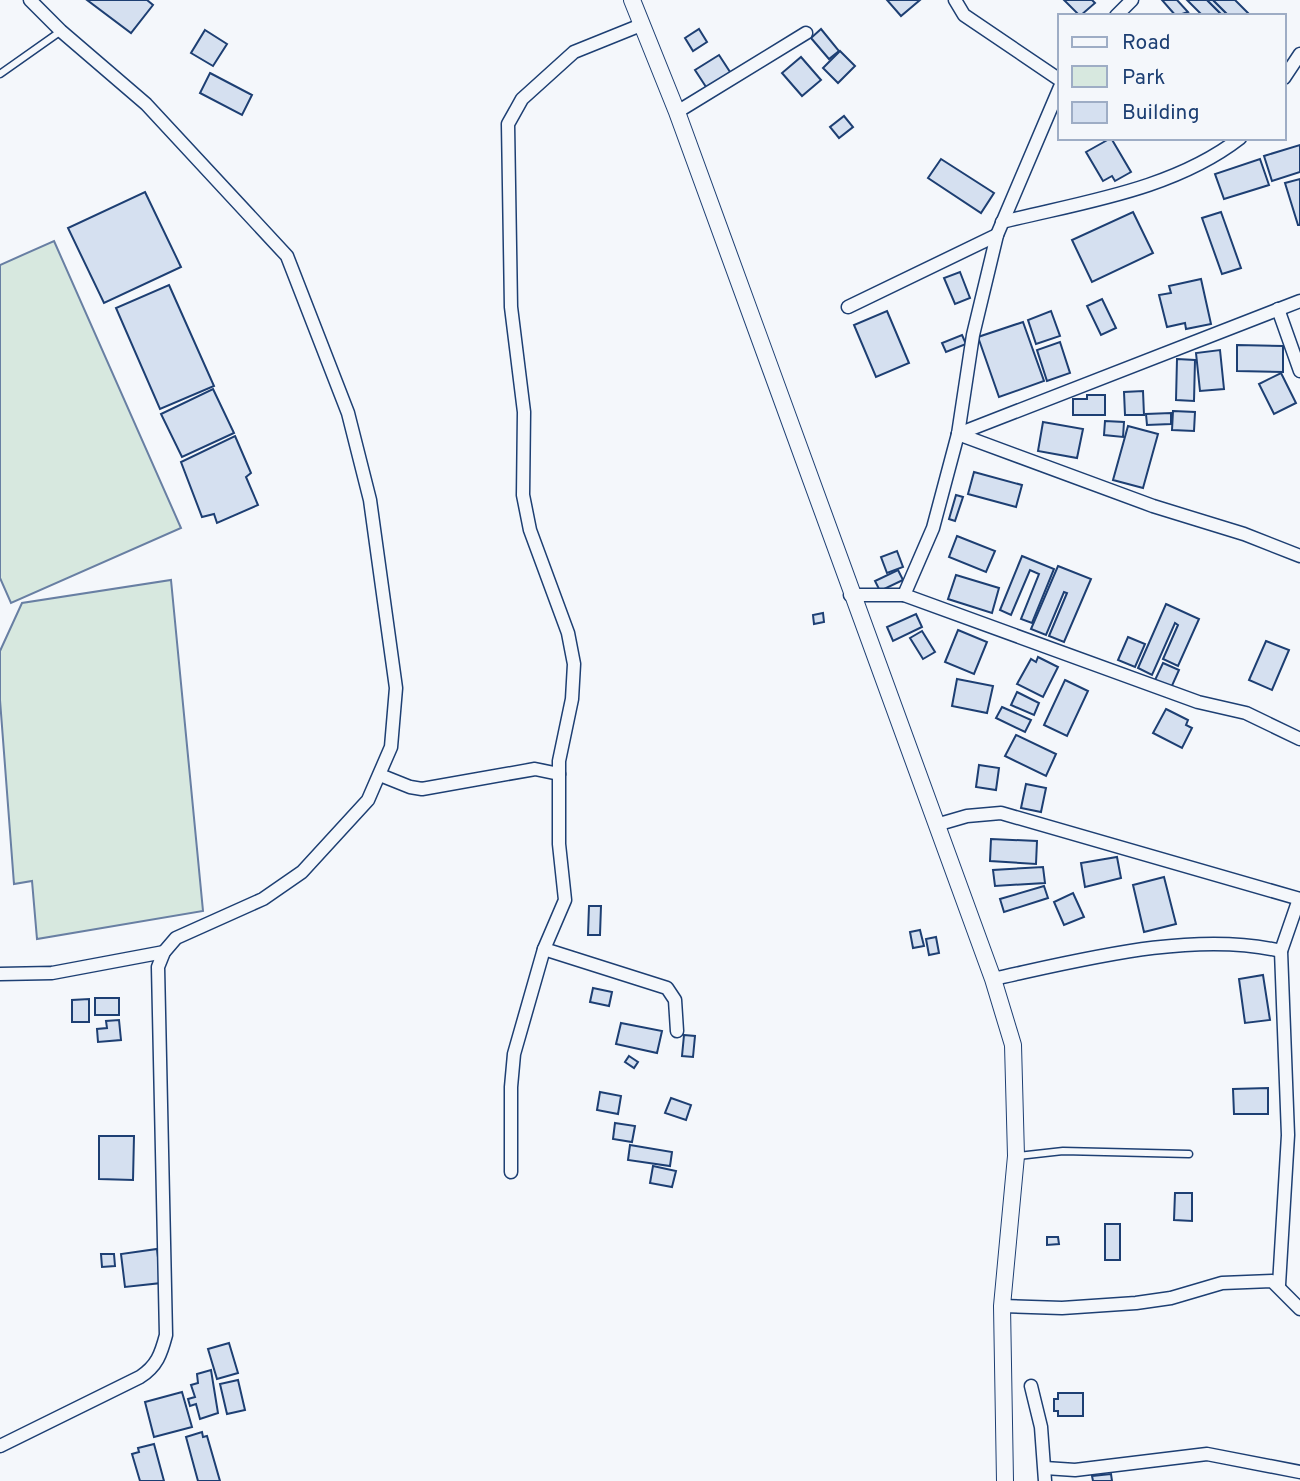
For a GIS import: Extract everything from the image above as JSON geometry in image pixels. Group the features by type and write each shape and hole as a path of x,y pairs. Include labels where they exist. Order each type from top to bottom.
{"street":[{"path":"0,1446 140,1377 153,1369 161,1354 166,1335 158,967 164,952 176,938 263,899 302,872 368,800 391,747 396,688 370,500 348,413 287,256 146,104 61,31 30,0"},
{"path":"632,0 677,112 850,595 992,979 1013,1045 1016,1156 1002,1306 1005,1481"},
{"path":"955,0 964,15 1058,79"},
{"path":"1118,14 1132,0"},
{"path":"511,1171 511,1087 514,1054 544,948 565,901 559,844 559,774 564,729 572,699 574,664 564,621 530,530 523,495 524,412 510,307 508,124 522,99 574,52 641,25"},
{"path":"677,112 806,33"},
{"path":"1286,75 1300,54"},
{"path":"904,595 933,528 958,434 973,335 999,229 1058,92"},
{"path":"848,307 999,229 1148,186 1214,158 1237,140"},
{"path":"958,434 1300,301"},
{"path":"1278,309 1300,371"},
{"path":"958,434 1153,506 1244,534 1300,556"},
{"path":"850,595 904,595 1198,702 1246,713 1300,739"},
{"path":"380,775 422,789 535,769 559,774"},
{"path":"936,825 976,814 1001,813 1300,899 1282,951 1294,1135 1279,1285"},
{"path":"992,979 1145,950 1239,943 1282,951"},
{"path":"544,948 667,988 675,1000 677,1031"},
{"path":"0,974 52,973 164,952"},
{"path":"1002,1306 1087,1306 1171,1298 1222,1283 1272,1281 1279,1285 1300,1309"},
{"path":"1031,1386 1041,1427 1045,1474 1207,1454 1300,1472"}],"lane":[{"path":"0,74 61,31"},
{"path":"1016,1156 1063,1151 1189,1154"}],"green space":[{"path":"54,241 181,528 11,603 0,578 0,265"},
{"path":"171,580 203,911 37,939 32,881 14,884 0,700 0,651 22,603"}],"building":[{"path":"87,0 147,0 153,5 131,33"},
{"path":"887,0 920,0 901,16"},
{"path":"1064,0 1092,0 1095,3 1082,14 1078,14"},
{"path":"1162,0 1177,0 1188,12 1174,14"},
{"path":"1187,0 1207,0 1221,14 1201,14"},
{"path":"1207,0 1213,0 1227,14 1221,14"},
{"path":"1213,0 1235,0 1249,14 1227,14"},
{"path":"699,29 707,42 693,51 685,38"},
{"path":"821,29 839,51 829,59 811,38"},
{"path":"205,30 227,44 213,66 191,53"},
{"path":"840,51 855,66 838,83 823,68"},
{"path":"719,55 732,75 708,90 695,70"},
{"path":"801,57 821,80 802,96 782,73"},
{"path":"210,73 252,95 242,115 200,93"},
{"path":"844,116 853,127 839,138 830,127"},
{"path":"1112,140 1131,172 1115,181 1112,176 1103,181 1086,152"},
{"path":"1300,145 1300,172 1272,181 1264,156"},
{"path":"941,159 994,193 981,213 928,178"},
{"path":"1260,159 1269,185 1224,199 1215,174"},
{"path":"1300,179 1300,225 1298,225 1285,183"},
{"path":"145,192 181,267 104,303 68,228"},
{"path":"1133,212 1153,253 1092,282 1072,240"},
{"path":"1221,212 1241,268 1222,274 1202,218"},
{"path":"960,272 970,298 955,304 944,278"},
{"path":"1201,279 1211,324 1186,329 1185,323 1167,327 1159,295 1171,293 1169,286"},
{"path":"169,285 214,386 160,409 116,308"},
{"path":"1102,299 1116,328 1101,335 1087,306"},
{"path":"887,311 909,363 876,377 854,325"},
{"path":"1051,311 1060,336 1036,344 1028,320"},
{"path":"1023,322 1044,381 999,397 978,337"},
{"path":"962,335 966,344 946,352 942,343"},
{"path":"1060,342 1070,373 1047,381 1037,350"},
{"path":"1237,345 1283,346 1283,372 1237,371"},
{"path":"1220,350 1224,389 1200,391 1196,353"},
{"path":"1177,359 1195,360 1194,401 1176,400"},
{"path":"1281,373 1296,403 1274,414 1259,384"},
{"path":"213,389 234,433 182,457 161,414"},
{"path":"1143,391 1144,415 1125,415 1124,392"},
{"path":"1087,395 1105,395 1105,415 1073,415 1073,399 1087,399"},
{"path":"1173,411 1195,412 1194,431 1172,430"},
{"path":"1171,413 1171,424 1147,425 1146,414"},
{"path":"1105,421 1124,422 1123,437 1104,435"},
{"path":"1043,422 1083,429 1077,458 1038,451"},
{"path":"1128,426 1158,434 1143,488 1113,480"},
{"path":"235,436 251,473 246,477 258,505 217,523 214,514 202,517 181,462"},
{"path":"974,472 1022,485 1016,507 968,494"},
{"path":"956,495 963,497 955,521 949,519"},
{"path":"957,536 995,551 986,572 949,557"},
{"path":"897,551 903,567 887,573 881,557"},
{"path":"1022,556 1054,569 1032,623 1021,619 1039,574 1030,570 1011,615 1000,610"},
{"path":"1058,566 1091,579 1064,642 1049,636 1067,593 1064,592 1046,635 1031,629"},
{"path":"898,570 903,580 880,591 875,581"},
{"path":"956,575 999,588 992,613 948,599"},
{"path":"1166,604 1199,619 1178,666 1163,659 1178,625 1175,623 1152,675 1138,668"},
{"path":"823,613 824,622 814,624 813,615"},
{"path":"916,614 922,627 893,641 887,627"},
{"path":"958,630 987,642 974,674 945,662"},
{"path":"922,631 935,652 923,659 910,638"},
{"path":"1128,637 1145,644 1135,667 1118,660"},
{"path":"1266,641 1289,650 1272,690 1249,680"},
{"path":"1038,657 1058,667 1043,697 1017,684 1031,659 1036,662"},
{"path":"1163,663 1179,670 1171,688 1155,680"},
{"path":"957,679 993,686 987,713 952,706"},
{"path":"1065,680 1088,691 1067,736 1044,725"},
{"path":"1017,692 1039,703 1034,715 1011,705"},
{"path":"1002,707 1031,720 1025,732 996,718"},
{"path":"1166,709 1188,720 1186,725 1192,728 1182,748 1153,733"},
{"path":"1016,735 1056,754 1046,776 1005,756"},
{"path":"979,765 999,768 996,790 976,787"},
{"path":"1026,784 1046,788 1041,812 1021,808"},
{"path":"991,839 1037,841 1036,864 990,861"},
{"path":"1117,857 1121,878 1085,887 1081,863"},
{"path":"1043,867 1045,883 995,886 993,870"},
{"path":"1164,877 1176,924 1144,932 1133,885"},
{"path":"1044,886 1048,898 1004,912 1000,899"},
{"path":"1073,893 1084,917 1064,925 1054,902"},
{"path":"589,906 601,906 600,935 588,935"},
{"path":"920,930 924,946 913,948 910,932"},
{"path":"936,937 939,953 929,955 926,939"},
{"path":"1263,975 1270,1020 1245,1023 1239,979"},
{"path":"593,988 612,992 609,1006 590,1002"},
{"path":"95,998 119,998 119,1015 95,1015"},
{"path":"89,999 89,1022 72,1022 72,1000"},
{"path":"119,1020 121,1040 98,1042 97,1029 107,1028 106,1021"},
{"path":"621,1023 662,1031 657,1053 616,1044"},
{"path":"684,1035 695,1036 693,1057 682,1056"},
{"path":"629,1056 638,1062 634,1068 625,1062"},
{"path":"1268,1088 1268,1114 1234,1114 1233,1089"},
{"path":"600,1092 621,1096 618,1114 597,1110"},
{"path":"671,1098 691,1105 686,1120 665,1113"},
{"path":"615,1123 635,1126 632,1142 613,1139"},
{"path":"99,1136 134,1136 133,1180 99,1179"},
{"path":"630,1145 672,1152 670,1166 628,1160"},
{"path":"653,1166 676,1171 672,1187 650,1183"},
{"path":"1175,1193 1192,1193 1192,1221 1174,1220"},
{"path":"1105,1224 1120,1224 1120,1260 1105,1260"},
{"path":"1047,1237 1058,1237 1059,1244 1047,1245"},
{"path":"157,1249 161,1283 125,1287 121,1254"},
{"path":"101,1254 114,1254 115,1266 102,1267"},
{"path":"229,1343 238,1373 217,1379 208,1349"},
{"path":"211,1370 218,1413 200,1419 196,1404 190,1406 188,1399 195,1397 191,1385 198,1383 197,1374"},
{"path":"238,1380 245,1410 227,1414 220,1384"},
{"path":"182,1392 192,1427 154,1437 145,1402"},
{"path":"1058,1393 1083,1393 1083,1416 1058,1416 1058,1411 1054,1411 1054,1399 1058,1399"},
{"path":"202,1432 203,1437 207,1436 220,1481 198,1481 186,1437"},
{"path":"154,1444 164,1481 140,1481 132,1454 139,1452 138,1448"},
{"path":"1111,1474 1112,1481 1093,1481 1092,1476"}]}
